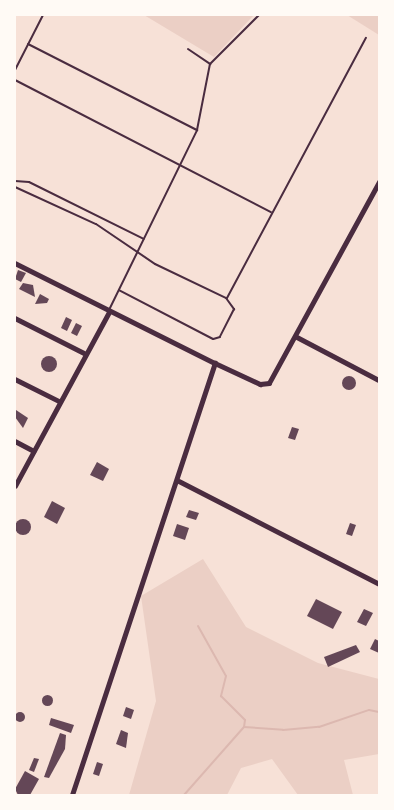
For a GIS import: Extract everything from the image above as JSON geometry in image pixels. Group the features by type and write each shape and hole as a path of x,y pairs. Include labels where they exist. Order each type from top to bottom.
{"street":[{"path":"15,263 109,312 260,384 274,380 379,182"},
{"path":"15,486 84,353 109,312"},
{"path":"15,318 84,353"},
{"path":"297,337 379,380"},
{"path":"72,795 179,481 215,363"},
{"path":"15,379 59,401"},
{"path":"15,441 34,450"},
{"path":"179,481 379,584"}],"lane":[{"path":"15,70 43,15"},
{"path":"109,312 197,130 210,64 260,15"},
{"path":"226,298 366,38"},
{"path":"28,44 197,130"},
{"path":"188,49 210,64"},
{"path":"15,80 271,212"},
{"path":"15,181 29,182 144,239"},
{"path":"15,188 33,192 96,224 138,252 226,298 234,309 220,338 213,339 119,290"}],"shaded area":[{"path":"144,15 254,15 214,57"},
{"path":"347,15 379,15 379,35"},
{"path":"203,559 246,627 318,663 379,679 379,754 344,760 353,795 298,795 272,759 241,768 227,795 129,795 156,701 141,596"}],"building":[{"path":"18,270 26,273 21,282 15,279"},
{"path":"23,283 33,285 35,297 19,289"},
{"path":"40,294 49,299 47,303 35,304"},
{"path":"66,317 72,320 67,331 61,328"},
{"path":"76,323 82,326 77,336 71,333"},
{"path":"46,356 52,356 57,361 55,370 46,372 41,367 41,361"},
{"path":"349,376 354,378 356,383 354,388 349,390 344,388 342,383 344,378"},
{"path":"16,410 28,418 23,428 15,417"},
{"path":"292,427 299,429 295,440 288,438"},
{"path":"97,462 109,469 103,481 90,475"},
{"path":"52,501 65,508 57,524 44,517"},
{"path":"189,510 199,513 196,520 186,517"},
{"path":"23,519 31,527 23,535 15,527"},
{"path":"350,523 356,525 352,536 346,534"},
{"path":"177,524 189,528 185,540 173,536"},
{"path":"316,599 342,612 333,629 307,616"},
{"path":"364,609 373,613 366,626 357,622"},
{"path":"375,639 379,641 379,653 370,649"},
{"path":"356,645 360,652 328,667 324,657"},
{"path":"45,695 49,695 52,700 51,704 45,705 42,702 42,698"},
{"path":"126,707 134,710 131,719 123,716"},
{"path":"20,712 25,717 20,722 15,717"},
{"path":"51,718 74,725 71,733 49,725"},
{"path":"121,730 128,733 126,748 116,744"},
{"path":"60,733 66,735 65,749 49,778 44,777"},
{"path":"34,758 39,759 34,772 29,770"},
{"path":"97,762 103,764 99,776 93,774"},
{"path":"25,771 39,779 30,795 18,795 15,789"}],"waterway":[{"path":"198,626 226,676 221,696 245,720 244,727"},
{"path":"184,795 244,727 283,730 319,727 369,710 379,712"}]}
